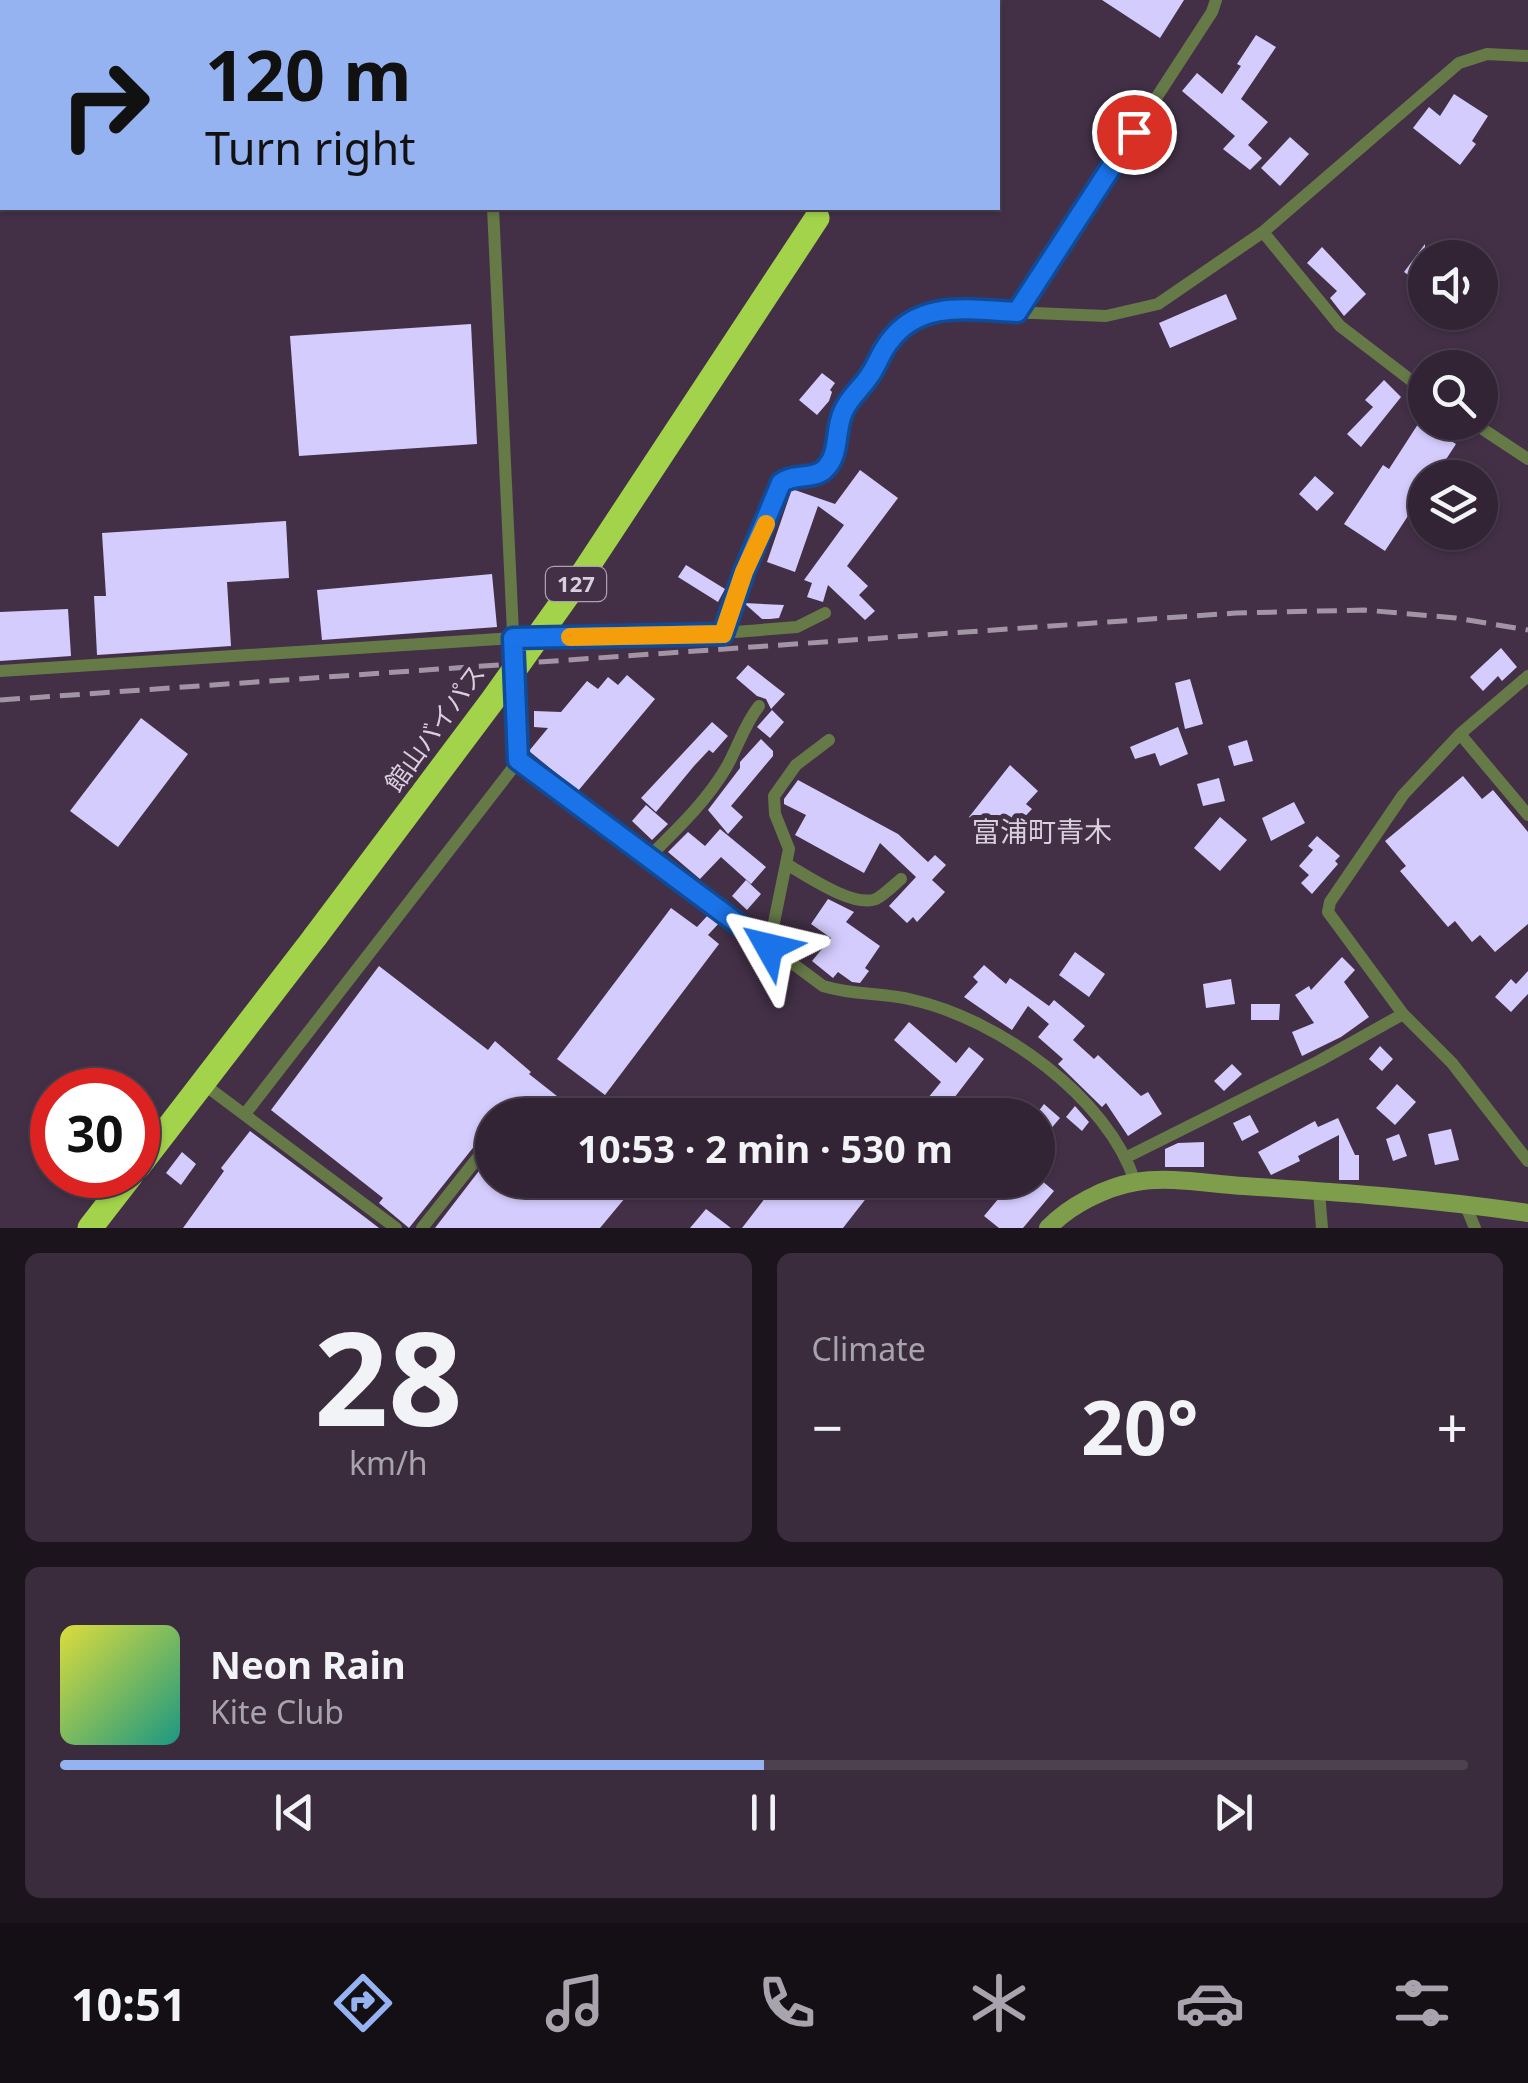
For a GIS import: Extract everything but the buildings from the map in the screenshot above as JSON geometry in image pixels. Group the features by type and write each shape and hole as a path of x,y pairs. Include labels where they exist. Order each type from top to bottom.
{"highway":[{"name":"館山バイパス","path":"160,1138 492,701 584,572 820,212"},
{"path":"90,1228 113,1198"}],"street":[{"path":"1017,312 1212,12 1216,0"},
{"path":"723,634 781,483 786,478 819,474 826,467 836,450 847,401 868,379 890,340 911,321 937,309 1106,316 1158,304 1263,232 1458,63 1488,54 1528,56"},
{"path":"245,1114 518,760 492,210"},
{"path":"1263,232 1340,326 1408,378"},
{"path":"1498,439 1528,459"},
{"path":"0,672 513,638 723,634 797,627 825,612"},
{"path":"1528,676 1460,734 1403,795 1374,833 1330,902 1328,912 1403,1014 1452,1063 1528,1161"},
{"path":"649,858 692,813 726,767 748,720 759,706"},
{"path":"1460,734 1528,815"},
{"path":"769,947 788,865 788,849 775,814 774,796 796,765 830,740"},
{"path":"518,760 823,986 850,995 908,998 938,1006 998,1035 1050,1070 1102,1121 1127,1157 1135,1182"},
{"path":"788,865 845,896 862,900 875,900 901,878"},
{"path":"1127,1157 1319,1062 1403,1014"},
{"path":"202,1083 396,1228"},
{"path":"422,1228 475,1161"},
{"path":"1048,1228 1086,1200 1135,1182 1319,1192 1528,1213"},
{"path":"1319,1192 1322,1228"},
{"path":"1464,1204 1475,1228"}],"railway":[{"path":"0,700 1236,613 1364,610 1456,618 1528,630"}],"slow traffic":[{"path":"570,637 723,634 744,572 766,524"}],"district":[{"name":"富浦町青木","path":"1042,832"}],"route":[{"path":"769,947 518,760 513,638 723,634 781,483 786,478 819,474 826,467 836,450 847,401 868,379 890,340 911,321 937,309 1017,312 1134,132"}]}
